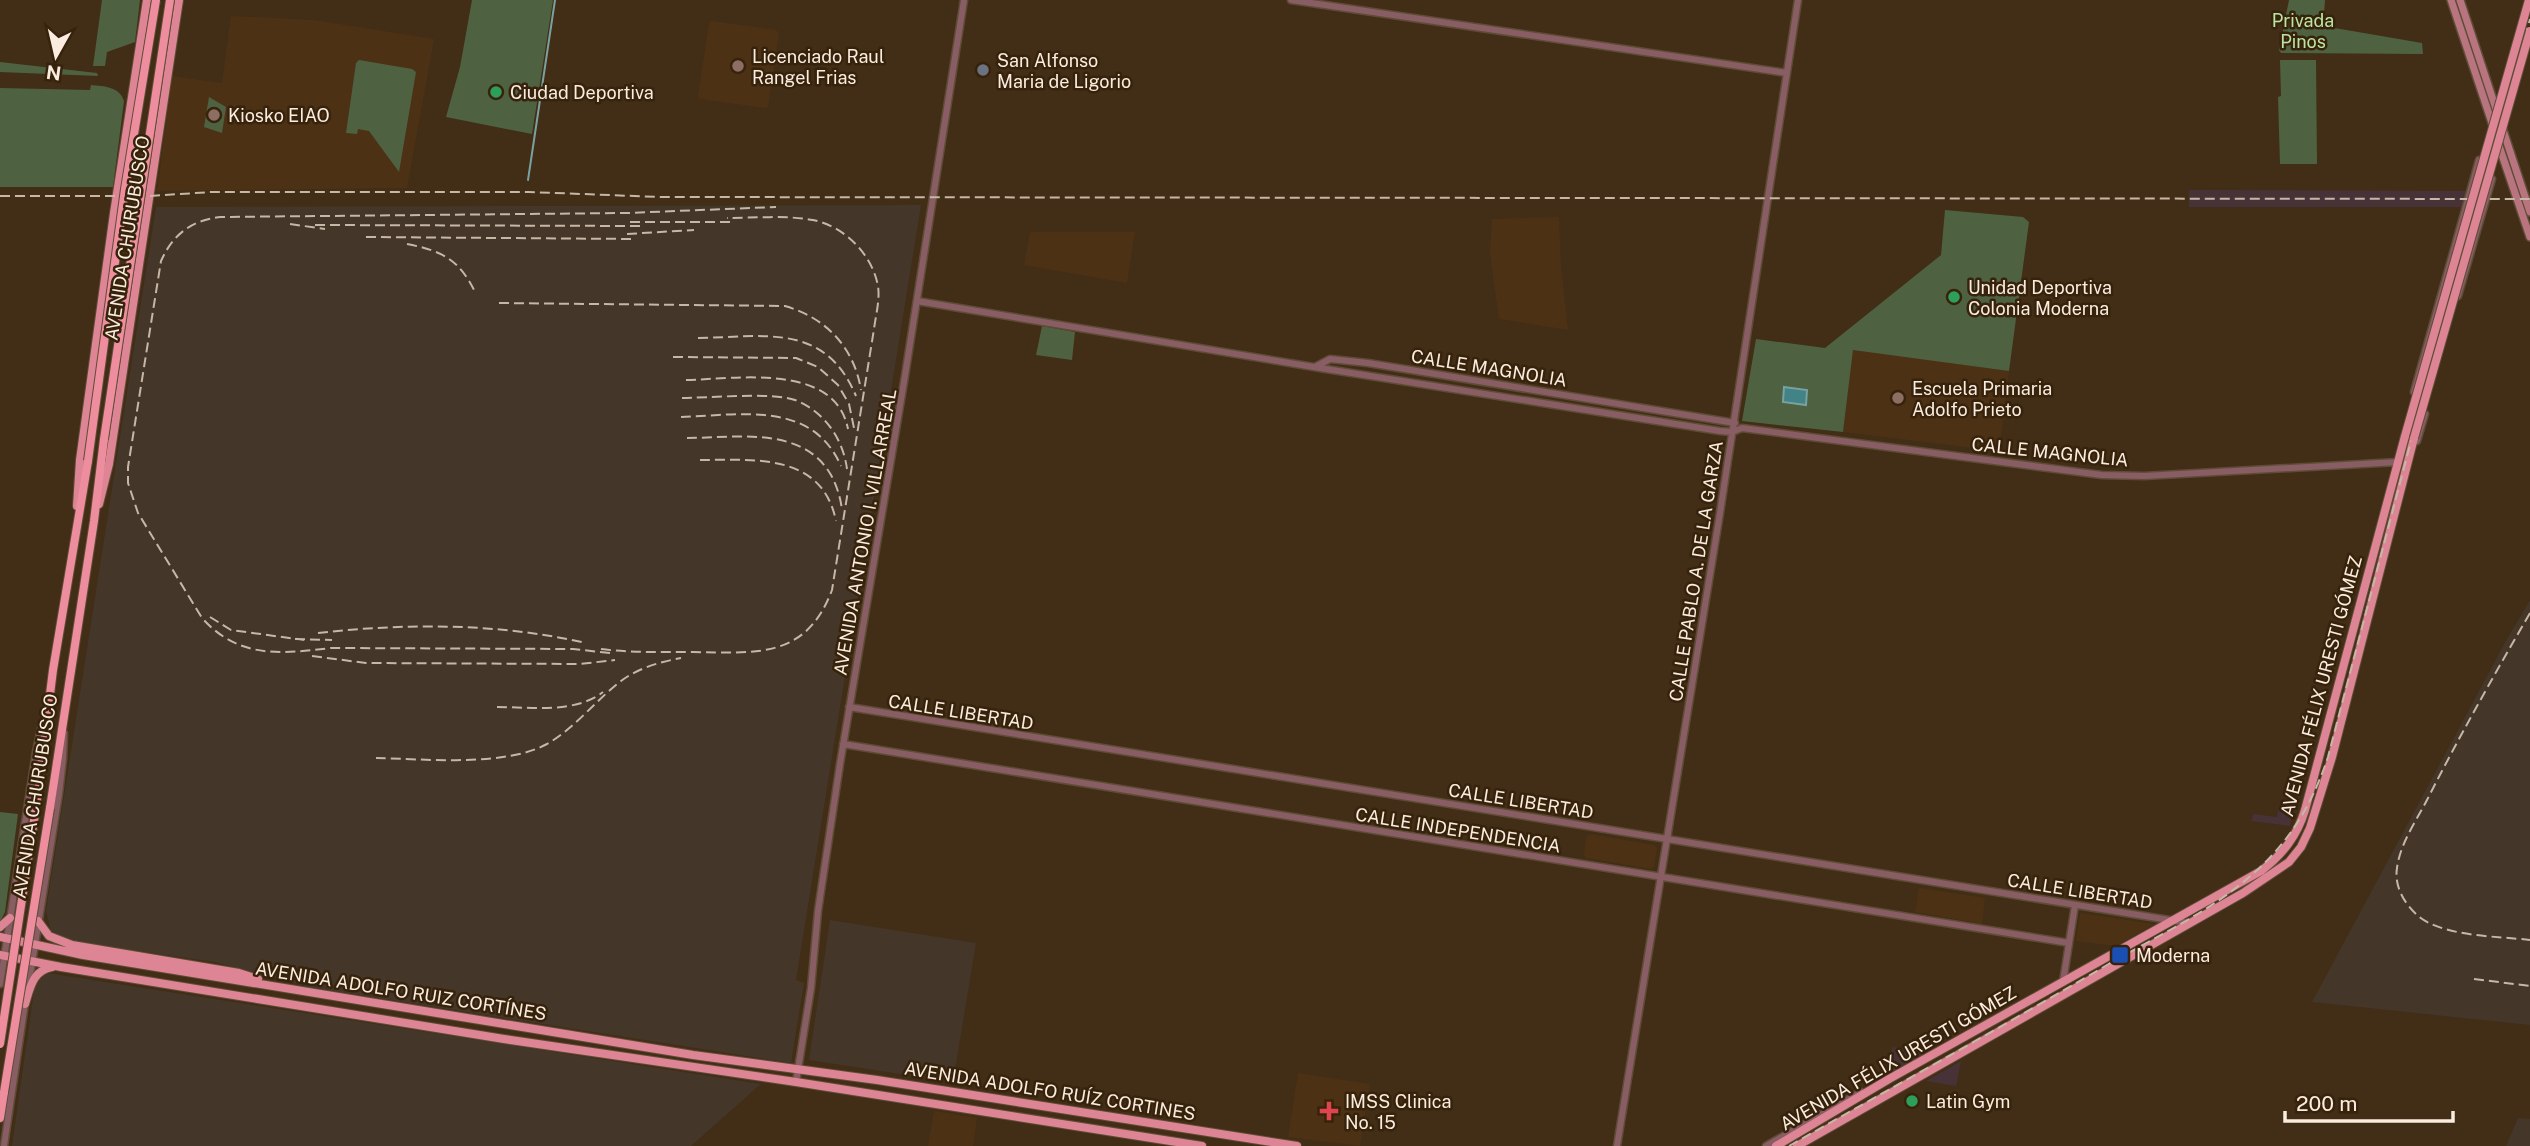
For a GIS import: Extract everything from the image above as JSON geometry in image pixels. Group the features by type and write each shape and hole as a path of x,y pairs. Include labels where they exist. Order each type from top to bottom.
{"highway":[{"name":"AVENIDA CHURUBUSCO","path":"0,1044 76,518 88,461 125,188 156,0"},
{"name":"AVENIDA CHURUBUSCO","path":"0,1118 94,521 170,0"}],"main road":[{"name":"AVENIDA CHURUBUSCO","path":"76,518 80,460 113,219 147,0"},
{"name":"AVENIDA CHURUBUSCO","path":"94,521 109,464 179,0"},
{"path":"2451,0 2500,148 2524,195 2530,237"},
{"path":"2460,0 2530,212"},
{"name":"AVENIDA FÉLIX URESTI GÓMEZ","path":"1776,1146 2261,870 2282,852 2297,831 2305,810 2402,446 2527,0"},
{"name":"AVENIDA FÉLIX URESTI GÓMEZ","path":"1797,1146 2274,873 2296,855 2306,839 2335,747 2414,438 2530,31"},
{"path":"126,138 133,147 140,149 147,149 158,141"},
{"path":"120,171 135,168 153,173"},
{"path":"113,219 127,232 138,231 146,223"},
{"path":"0,928 10,918"},
{"path":"38,921 49,936 72,945 239,974 291,989"},
{"name":"AVENIDA ADOLFO RUIZ CORTÍNES","path":"3,937 83,955 666,1051 798,1069"},
{"name":"AVENIDA ADOLFO RUIZ CORTÍNES","path":"2,955 504,1040 771,1078"},
{"path":"25,1004 36,975 47,968 61,967"},
{"name":"AVENIDA ADOLFO RUÍZ CORTINES","path":"798,1069 1297,1146"},
{"name":"AVENIDA ADOLFO RUÍZ CORTINES","path":"771,1078 1202,1146"}],"street":[{"name":"AVENIDA ANTONIO I. VILLARREAL","path":"796,1082 843,744 964,0"},
{"path":"1291,0 1787,73"},
{"name":"CALLE PABLO A. DE LA GARZA","path":"1618,1146 1734,422 1798,0"},
{"path":"2402,446 2401,438 2423,355 2527,0"},
{"path":"2412,448 2419,435 2530,44"},
{"name":"CALLE MAGNOLIA","path":"917,301 1732,432 1742,428 2102,475 2144,476 2398,462"},
{"name":"CALLE MAGNOLIA","path":"1315,367 1330,359 1368,363 1734,422 1742,428"},
{"name":"CALLE LIBERTAD","path":"849,707 2188,923"},
{"path":"0,984 3,937 10,918 36,752 42,724 48,716"},
{"path":"4,1146 63,759 63,723"},
{"name":"CALLE INDEPENDENCIA","path":"843,744 2069,943"},
{"path":"2063,982 2075,905"},
{"path":"1,977 29,981"},
{"path":"0,1000 25,1004"},
{"path":"1766,1146 1856,1094 1876,1087"},
{"path":"1802,1146 1874,1104"}],"shaded area":[{"path":"231,16 314,20 434,39 407,188 157,191 172,76 222,83"},
{"name":"Licenciado Raul Rangel Frias","path":"712,21 776,30 779,33 768,106 765,108 700,99 698,96 709,23"},
{"path":"2189,190 2467,191 2461,207 2189,207"},
{"path":"921,205 796,980 804,983 791,1063 309,987 215,962 75,942 51,931 46,911 156,207"},
{"path":"1559,217 1568,330 1499,319 1490,254 1492,219"},
{"path":"1030,232 1135,232 1127,283 1024,265"},
{"name":"Escuela Primaria Adolfo Prieto","path":"1853,349 2009,371 1999,451 1843,432"},
{"path":"2530,600 2530,1025 2312,1002 2507,639"},
{"path":"2278,810 2292,811 2290,826 2252,821 2253,814 2277,817"},
{"path":"1590,834 1655,845 1657,848 1654,867 1651,869 1586,858 1586,837"},
{"path":"1919,888 1985,898 1982,924 1915,912"},
{"path":"2080,913 2155,924 2115,946 2076,941"},
{"path":"830,920 976,943 953,1082 809,1060"},
{"path":"47,973 761,1084 691,1146 12,1146 34,991 40,979"},
{"path":"1892,1047 1924,1052 1923,1058 1889,1077"},
{"path":"1961,1061 1956,1086 1926,1081"},
{"name":"IMSS Clinica No. 15","path":"1298,1073 1370,1084 1360,1146 1288,1137"},
{"path":"934,1111 977,1118 973,1146 928,1146"},
{"path":"2518,1118 2530,1119 2530,1146 2506,1146"}],"green space":[{"path":"102,0 140,0 135,42 107,52 105,66 93,66"},
{"name":"Ciudad Deportiva","path":"472,0 553,0 532,134 446,117 460,67"},
{"name":"Privada Pinos","path":"2289,0 2325,0 2323,26 2422,43 2423,54 2281,53 2279,50"},
{"path":"359,60 412,69 416,72 399,172 369,131 358,129 357,134 346,133 356,63"},
{"name":"Privada Pinos","path":"2280,60 2316,60 2317,164 2280,164"},
{"path":"0,62 97,73 98,76 0,72"},
{"path":"91,85 115,90 124,101 113,187 0,187 0,88 90,90"},
{"path":"209,97 226,107 222,133 204,127"},
{"name":"Unidad Deportiva Colonia Moderna","path":"1945,210 2023,217 2029,222 2009,371 1853,350 1843,432 1742,421 1756,339 1825,348 1941,255"},
{"path":"1042,326 1075,332 1072,360 1036,355"},
{"path":"0,812 18,814 5,912 0,922"}],"water":[{"path":"1784,387 1807,390 1806,405 1783,402"}],"waterway":[{"path":"528,180 555,0"}],"railway":[{"path":"1789,1146 2202,911 2255,872 2290,833 2308,805 2328,757 2421,403 2530,19"},
{"path":"0,196 150,196 211,192 529,192 661,197 2530,199"},
{"path":"610,653 573,649 331,648 278,652 246,647 216,631 202,618 138,513 128,483 128,467 161,261 171,243 185,230 201,221 221,217 627,213 776,207"},
{"path":"601,649 738,652 777,647 808,629 821,613 832,590 878,307 875,274 855,243 824,223 792,218 727,218"},
{"path":"630,222 735,222"},
{"path":"290,224 325,229"},
{"path":"315,225 640,226"},
{"path":"627,234 694,230"},
{"path":"366,237 636,239"},
{"path":"407,244 431,250 449,259 464,273 476,294"},
{"path":"499,303 785,306 813,318 836,336 852,360 861,390"},
{"path":"698,338 769,336 810,345 828,356 843,372 856,396"},
{"path":"673,357 796,358 818,367 838,385 849,404 854,428"},
{"path":"686,380 756,377 804,384 824,393 839,408 848,429"},
{"path":"682,398 756,396 795,400 806,405 831,428 841,447 847,469"},
{"path":"681,417 750,414 793,421 812,430 828,445 841,466"},
{"path":"687,438 766,438 786,441 803,448 818,459 831,475 842,511"},
{"path":"700,460 763,461 801,471 816,482 828,499 836,521"},
{"path":"2530,613 2409,833 2401,850 2396,875 2404,900 2417,915 2428,922 2455,932 2530,940"},
{"path":"210,617 231,630 304,640"},
{"path":"318,633 419,626 486,628 586,643"},
{"path":"295,639 332,640"},
{"path":"312,656 366,663 580,664 615,660"},
{"path":"376,758 487,759 530,751 557,738 628,676 650,666 681,658"},
{"path":"497,707 566,706 579,704 603,692"},
{"path":"2474,979 2530,986"}],"place":[{"name":"Licenciado Raul Rangel Frias","path":"738,66"},
{"name":"San Alfonso Maria de Ligorio","path":"983,70"},
{"name":"Ciudad Deportiva","path":"496,92"},
{"name":"Kiosko EIAO","path":"214,115"},
{"name":"Unidad Deportiva Colonia Moderna","path":"1954,297"},
{"name":"Escuela Primaria Adolfo Prieto","path":"1898,398"},
{"name":"Moderna","path":"2120,955"},
{"name":"Latin Gym","path":"1912,1101"},
{"name":"IMSS Clinica No. 15","path":"1329,1111"}]}
